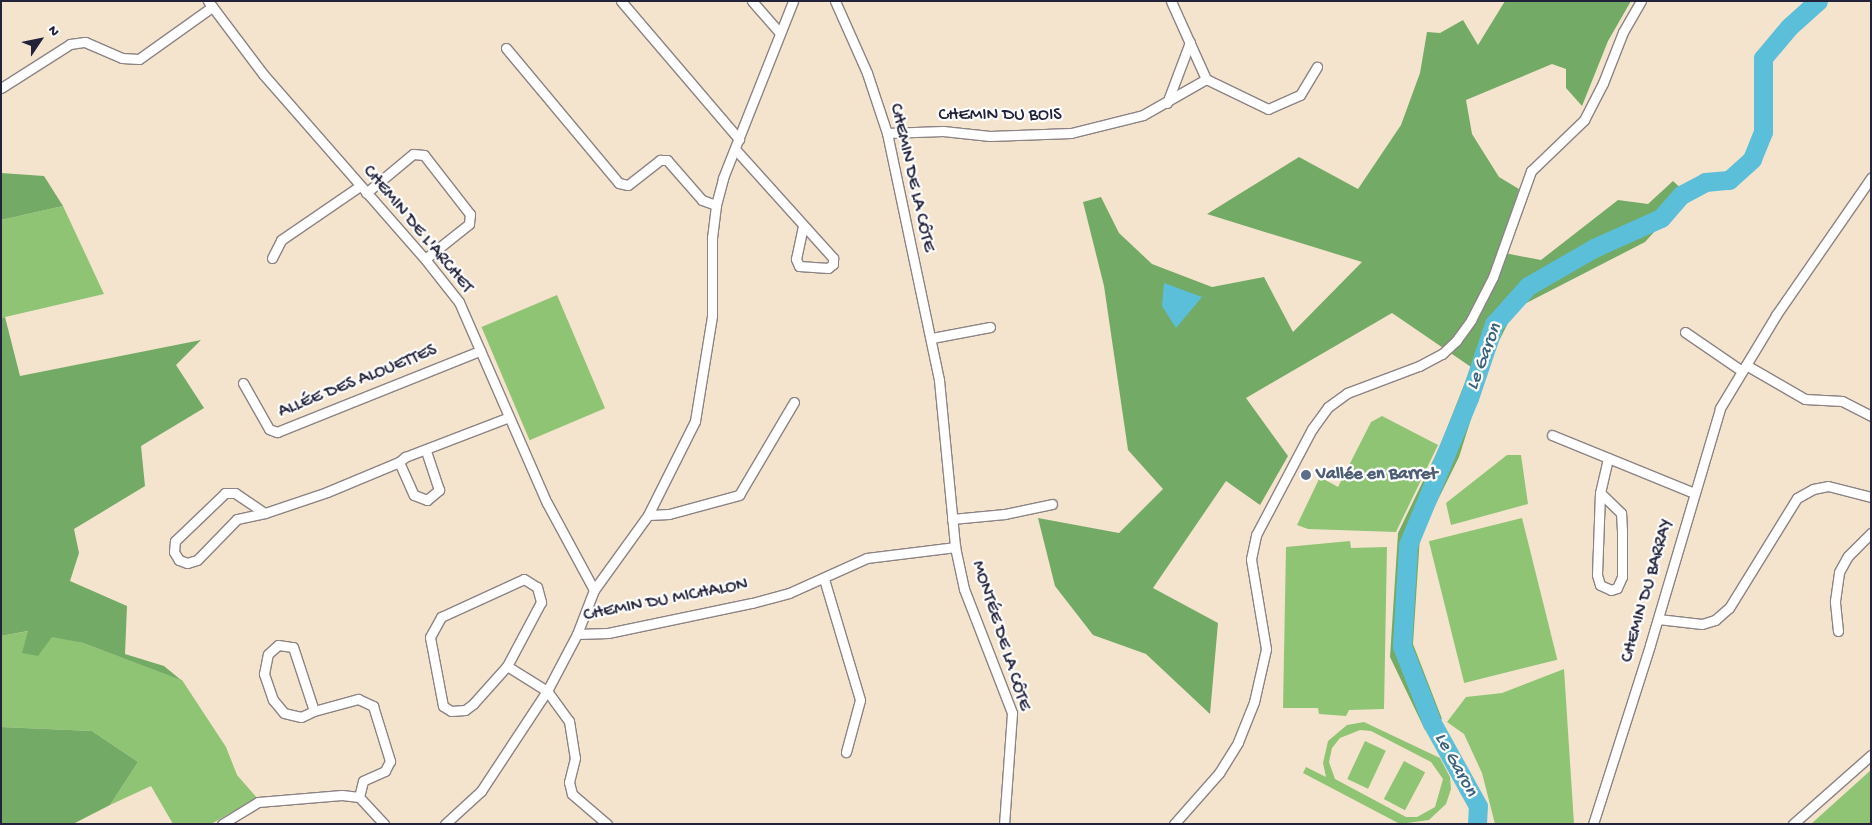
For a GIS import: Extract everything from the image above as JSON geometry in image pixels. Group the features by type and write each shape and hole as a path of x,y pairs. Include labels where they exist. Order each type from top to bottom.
{"street":[{"path":"621,1 739,139"},
{"path":"752,1 779,32"},
{"path":"577,634 594,590 648,516 695,420 712,316 712,238 716,205 779,32 793,1"},
{"name":"CHEMIN DE LA CÔTE","path":"835,1 867,73 887,133 932,338 944,406 952,518 956,547"},
{"path":"1172,1 1206,79 1268,109 1300,95 1317,67"},
{"path":"1174,824 1219,773 1238,742 1254,702 1266,649 1250,572 1252,551 1256,535 1312,429 1328,408 1347,393 1442,354 1471,320 1493,277 1531,171 1584,120 1603,83 1623,32 1641,1"},
{"path":"1,88 70,44 85,42 122,58 139,59 210,4"},
{"name":"CHEMIN DE L'ARCHET","path":"210,4 262,74 425,259 459,302 547,503 594,590"},
{"path":"1167,102 1190,42"},
{"path":"506,48 619,183 628,186 660,160 667,160 702,200 716,205"},
{"name":"CHEMIN DU BOIS","path":"887,133 943,131 990,136 1071,133 1143,115 1206,79"},
{"path":"735,149 833,258 833,264 828,268 800,266 796,259 803,226"},
{"path":"272,258 281,240 363,189 413,154 424,155 470,214 469,224 425,259"},
{"name":"CHEMIN DU BARRAY","path":"1593,824 1658,619 1720,408 1744,368 1871,178"},
{"path":"932,338 990,327"},
{"path":"1685,332 1744,368 1805,399 1842,401 1870,414"},
{"name":"ALLÉE DES ALOUETTES","path":"244,383 269,429 277,432 480,350"},
{"path":"648,516 670,514 739,495 794,402"},
{"path":"265,513 235,494 225,493 175,541 174,552 179,560 187,563 196,560 237,520 265,513 327,492 400,462 405,457 426,451 509,417"},
{"path":"1552,435 1694,493"},
{"path":"400,462 414,495 428,500 439,490 426,451"},
{"path":"1600,493 1621,513 1622,578 1617,588 1611,590 1600,585 1597,575 1600,493 1608,458"},
{"path":"1658,619 1702,624 1715,620 1729,608 1797,498 1814,489 1828,486 1871,498"},
{"path":"952,518 1005,514 1052,504"},
{"path":"1838,630 1835,601 1839,572 1848,556 1871,533"},
{"name":"CHEMIN DU MICHALON","path":"445,824 481,791 547,691 577,634 608,633 694,616 789,593 824,579 867,558 956,547"},
{"name":"MONTÉE DE LA CÔTE","path":"956,547 964,589 1012,713 1004,824"},
{"path":"524,579 537,587 541,602 507,666 474,704 465,710 452,711 443,706 430,637 441,617 524,579"},
{"path":"824,579 860,700 846,752"},
{"path":"314,712 293,647 278,644 268,654 264,674 273,700 284,712 301,717 358,699 373,706 390,761 384,772 363,781 359,797"},
{"path":"507,666 547,691 569,721 575,758 569,782 572,794 607,824"},
{"path":"1793,824 1871,755"},
{"path":"222,824 258,802 359,797"},
{"path":"359,797 384,824"}],"green space":[{"path":"1505,1 1631,1 1608,41 1582,106 1566,88 1566,69 1552,64 1466,100 1472,134 1499,177 1519,189 1499,252 1541,260 1618,200 1648,204 1673,181 1688,195 1645,242 1515,309 1490,359 1459,457 1420,536 1413,644 1442,719 1425,730 1390,657 1398,533 1440,446 1471,367 1392,313 1246,398 1288,456 1260,505 1226,481 1153,588 1218,623 1210,714 1146,654 1093,635 1055,586 1038,518 1119,533 1163,489 1128,450 1104,286 1083,202 1101,197 1119,233 1152,264 1212,287 1264,277 1293,332 1362,262 1207,214 1299,157 1358,189 1401,125 1420,73 1427,32 1440,33 1463,20 1478,45"},
{"path":"1,173 44,176 63,206 1,220"},
{"path":"63,206 104,294 1,318 1,220"},
{"path":"557,295 605,408 530,440 482,327"},
{"path":"5,317 20,376 201,340 176,365 204,408 141,446 145,486 74,529 79,553 70,581 127,606 125,654 164,666 181,680 83,643 52,637 38,656 22,653 28,631 1,636 1,318"},
{"path":"1382,416 1438,445 1396,532 1308,529 1297,525 1320,477 1338,487 1371,422"},
{"path":"1507,455 1521,455 1528,504 1451,525 1446,503"},
{"path":"1522,518 1557,660 1464,683 1429,541"},
{"path":"1350,541 1351,548 1387,547 1384,709 1349,710 1346,716 1319,714 1318,708 1283,708 1286,547"},
{"path":"29,631 83,643 182,680 226,747 237,775 257,798 211,824 173,824 151,786 110,805 138,762 92,731 1,727 1,636"},
{"path":"1564,669 1574,824 1495,824 1482,773 1464,734 1447,722 1466,697 1502,693"},
{"path":"1364,722 1440,758 1450,777 1451,789 1446,804 1429,820 1400,824 1303,773 1306,767 1326,777 1323,763 1328,741 1347,725","holes":["1360,730 1371,731 1431,762 1443,779 1435,807 1417,817 1406,817 1335,779 1329,762 1332,748 1340,738"]},
{"path":"1,727 92,731 138,762 110,805 73,824 1,824"},
{"path":"1365,741 1386,751 1368,789 1347,779"},
{"path":"1404,761 1425,772 1405,810 1384,799"},
{"path":"1871,770 1871,824 1811,824"}],"water":[{"path":"1164,283 1202,297 1176,328 1162,306"}],"waterway":[{"name":"Le Garon","path":"1477,824 1478,806 1432,723 1402,646 1408,545 1469,398 1494,324 1528,286 1594,248 1661,218 1681,195 1705,182 1729,180 1752,159 1763,132 1763,58 1789,27 1818,1"}],"place":[{"name":"Vallée en Barret","path":"1306,475"}]}
